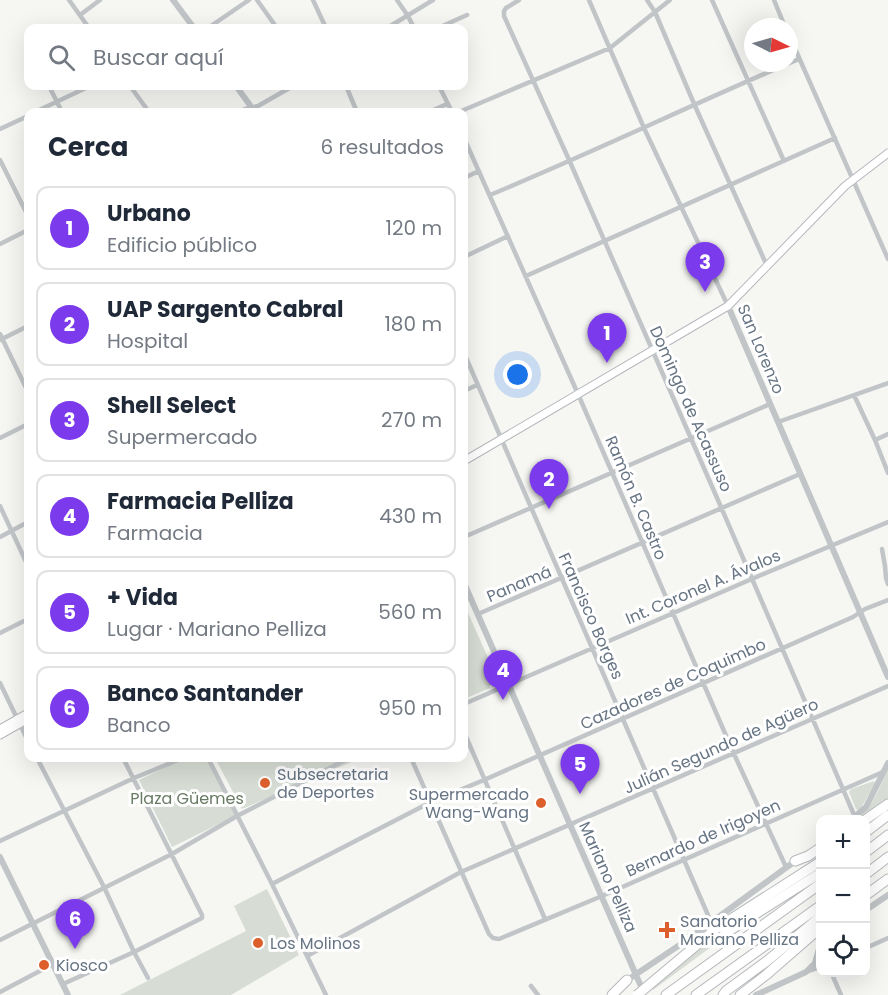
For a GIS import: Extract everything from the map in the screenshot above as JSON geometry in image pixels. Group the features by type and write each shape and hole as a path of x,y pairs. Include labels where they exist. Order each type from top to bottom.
{"highway":[{"path":"865,815 888,804"},
{"path":"870,829 888,815"},
{"path":"870,849 888,835"},
{"path":"795,861 816,851"},
{"path":"870,872 888,858"},
{"path":"637,995 714,925 816,864"},
{"path":"687,940 721,936 816,877"},
{"path":"870,892 888,879"},
{"path":"666,995 816,887"},
{"path":"696,995 816,909"},
{"path":"723,995 816,920"},
{"path":"740,995 816,931"},
{"path":"612,995 627,980"}],"main road":[{"path":"468,459 728,306 854,179 888,153"},
{"path":"0,735 24,717"},
{"path":"0,729 24,720"}],"street":[{"path":"69,0 86,24"},
{"path":"80,15 100,0"},
{"path":"173,0 191,24"},
{"path":"214,24 249,0"},
{"path":"257,0 274,24"},
{"path":"313,0 324,24"},
{"path":"397,0 412,24"},
{"path":"394,24 433,0"},
{"name":"Domingo de Acassuso","path":"519,0 506,8 504,16 855,815"},
{"name":"San Lorenzo","path":"589,0 644,128 728,306 888,677"},
{"path":"647,0 655,12 767,266"},
{"path":"468,108 610,48 670,0"},
{"path":"712,0 784,161"},
{"path":"774,0 781,18"},
{"path":"447,24 467,15"},
{"path":"490,195 570,162 799,59 888,259"},
{"path":"51,90 60,108"},
{"path":"44,108 82,90"},
{"path":"133,90 146,108"},
{"path":"239,90 252,108"},
{"path":"256,108 286,90"},
{"path":"348,90 355,108"},
{"path":"441,90 450,108"},
{"path":"438,108 447,104"},
{"path":"0,129 24,118"},
{"path":"526,276 835,138"},
{"name":"Ramón B. Castro","path":"468,147 786,867"},
{"path":"0,160 24,208"},
{"path":"468,176 479,171"},
{"path":"0,244 24,232"},
{"path":"468,255 508,236"},
{"path":"24,328 1,338 24,384"},
{"name":"Francisco Borges","path":"468,363 714,925"},
{"path":"778,422 888,383"},
{"path":"468,389 477,385"},
{"path":"854,395 888,473"},
{"path":"468,535 770,404"},
{"path":"0,438 24,426"},
{"path":"874,440 888,434"},
{"name":"Panamá","path":"478,614 800,474"},
{"path":"0,506 24,557"},
{"name":"Int. Coronel A. Ávalos","path":"468,702 888,522"},
{"path":"0,537 24,524"},
{"path":"882,549 888,584"},
{"name":"Mariano Pelliza","path":"468,592 640,984"},
{"name":"Cazadores de Coquimbo","path":"272,884 431,802 783,649 888,600"},
{"path":"0,633 24,622"},
{"path":"0,683 24,733"},
{"name":"Julián Segundo de Agüero","path":"307,956 461,872 888,686"},
{"path":"468,742 545,920"},
{"path":"39,762 148,978"},
{"path":"63,984 202,918 125,762"},
{"path":"0,841 173,762"},
{"path":"210,762 326,995"},
{"path":"0,940 172,854 237,816 341,762"},
{"path":"413,762 461,872"},
{"path":"860,815 888,763"},
{"name":"Bernardo de Irigoyen","path":"461,872 489,934 493,938 500,939 883,772"},
{"path":"606,995 687,940 714,925 816,846"},
{"path":"0,856 68,995"},
{"path":"870,907 888,895"},
{"path":"870,946 888,939"},
{"path":"806,972 816,960"},
{"path":"0,992 53,964"},
{"path":"756,995 816,968"},
{"path":"833,977 841,995"},
{"path":"531,986 538,995"}],"green space":[{"path":"468,613 499,682 489,686 490,688 468,697"},
{"name":"Plaza Güemes","path":"177,762 209,762 235,816 172,847 139,780"},
{"name":"Subsecretaria de Deportes","path":"217,762 352,762 242,809"},
{"path":"888,769 888,801 868,815 862,815 871,803"},
{"path":"874,781 861,808 856,809 849,792 851,789"},
{"name":"Los Molinos","path":"267,889 299,955 231,995 120,995 246,931 234,906"},
{"path":"719,941 653,990 653,987 702,944"}],"place":[{"name":"Shell Select","path":"705,292"},
{"name":"Urbano","path":"607,363"},
{"name":"UAP Sargento Cabral","path":"549,509"},
{"name":"Farmacia Pelliza","path":"503,700"},
{"name":"Subsecretaria de Deportes","path":"265,783"},
{"name":"+ Vida","path":"580,794"},
{"name":"Supermercado Wang-Wang","path":"541,803"},
{"name":"Sanatorio Mariano Pelliza","path":"667,930"},
{"name":"Los Molinos","path":"258,943"},
{"name":"Banco Santander","path":"75,949"},
{"name":"Kiosco","path":"44,965"}]}
